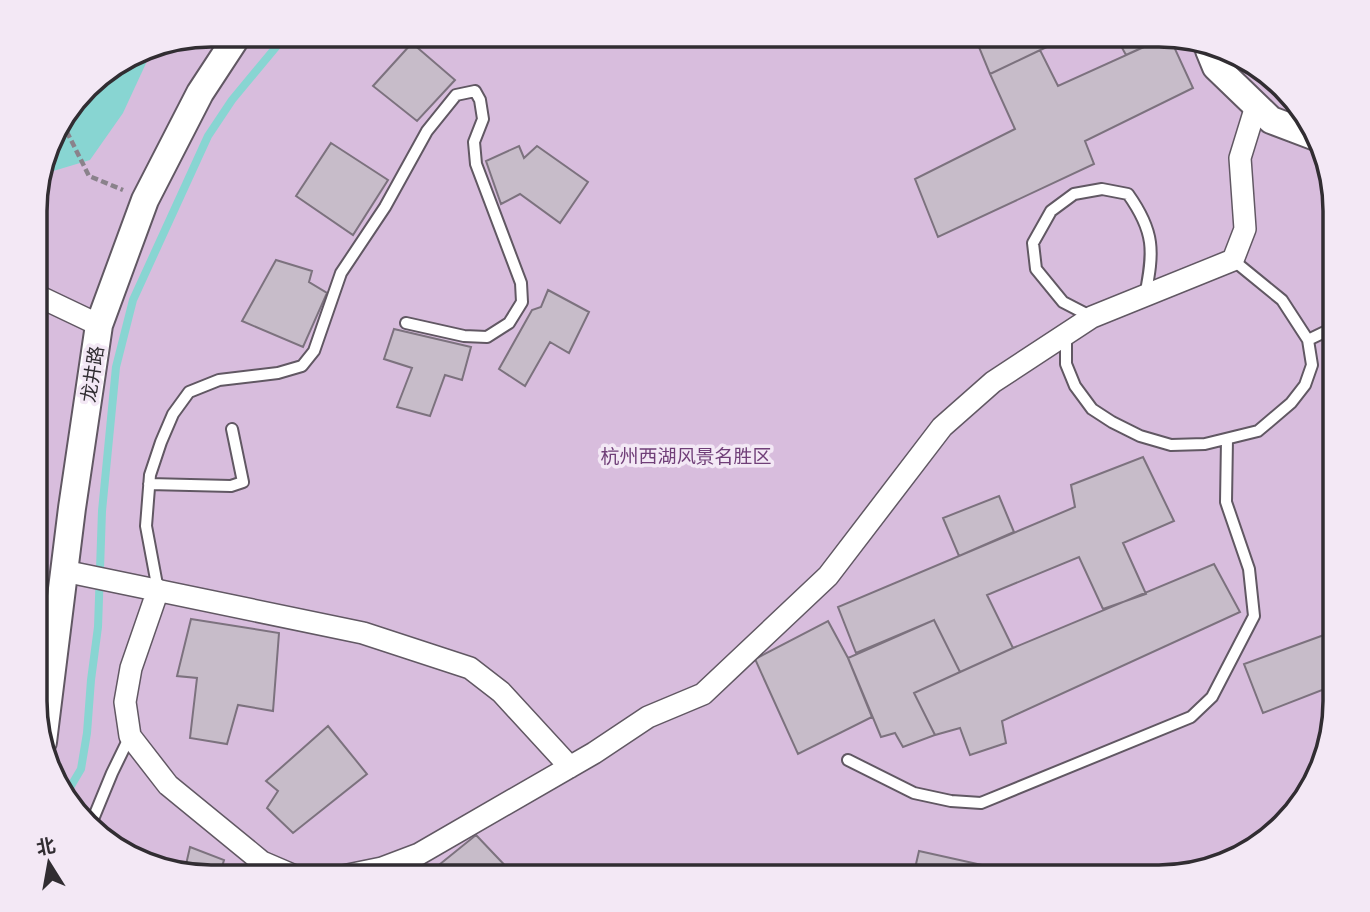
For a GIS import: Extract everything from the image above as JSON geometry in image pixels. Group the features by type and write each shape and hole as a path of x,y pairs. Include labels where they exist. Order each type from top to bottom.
{"street":[{"name":"龙井路","path":"47,706 100,325 145,200 200,93 230,47"},
{"path":"1211,56 1216,67 1271,120 1303,132"},
{"path":"388,865 419,854 570,767 648,717 703,694 828,576 942,427 993,382 1092,317 1233,260 1245,229 1240,158 1256,106"},
{"path":"47,300 100,325"},
{"path":"64,571 363,633 470,667 501,692 570,767"},
{"path":"158,590 131,667 125,702 131,736 167,785 269,865"}],"lane":[{"path":"158,590 146,526 149,484 160,442 173,414 189,391 219,380 278,373 302,366 314,351 341,273 386,207 427,131 456,95 475,91 480,100 483,119 474,142 475,164 521,283 522,302 509,323 487,337 464,336 407,323"},
{"path":"1092,317 1063,302 1036,269 1033,243 1051,211 1074,194 1102,189 1128,194 1143,216 1150,240 1152,261 1144,296"},
{"path":"1066,334 1066,363 1075,386 1092,409 1112,422 1140,436 1171,445 1205,444 1258,431 1291,403 1305,385 1312,365 1308,340 1282,300 1233,260"},
{"path":"1308,340 1322,333"},
{"path":"149,484 231,486 243,482 232,429"},
{"path":"848,760 914,793 951,801 981,803 1191,717 1212,697 1254,616 1248,569 1226,502 1227,439"},
{"path":"94,816 131,736"}],"path":[{"path":"68,132 89,176 145,200"}],"green space":[{"name":"杭州西湖风景名胜区","path":"1159,47 1191,50 1212,56 1232,64 1259,81 1289,111 1306,138 1320,179 1322,200 1322,712 1314,754 1306,774 1289,801 1259,831 1232,848 1191,862 1170,864 211,865 158,856 138,848 111,831 81,801 69,783 56,754 49,723 49,189 64,138 95,95 138,64 189,49"}],"shaded area":[{"path":"147,60 123,113 90,160 52,171 64,138 81,111 111,81"}],"building":[{"path":"408,47 417,47 455,80 417,121 373,86"},
{"path":"979,47 1047,47 990,74"},
{"path":"1122,47 1144,47 1126,55"},
{"path":"1144,47 1159,47 1175,48 1193,88 1085,141 1094,164 938,237 915,179 1015,129 990,74 1040,50 1058,86"},
{"path":"331,143 388,180 353,235 296,196"},
{"path":"519,146 524,158 537,146 588,182 560,223 520,194 501,204 486,161"},
{"path":"276,260 312,271 309,282 327,293 303,347 242,321"},
{"path":"548,290 589,312 569,353 550,342 525,386 499,369 532,310 541,307"},
{"path":"394,329 471,347 462,380 445,375 430,416 397,407 412,368 384,359"},
{"path":"1143,457 1174,521 1123,543 1146,594 1103,609 1079,557 987,595 1013,648 960,672 934,620 856,653 838,607 1075,507 1071,485"},
{"path":"999,496 1014,532 959,556 943,518"},
{"path":"1214,564 1240,612 1002,721 1006,743 970,755 960,728 935,735 914,693 1013,648"},
{"path":"191,619 279,633 273,711 238,705 227,744 190,738 197,678 177,676"},
{"path":"934,620 960,672 914,693 935,735 903,747 895,733 881,737 848,658"},
{"path":"828,621 848,658 872,717 798,754 755,659"},
{"path":"1322,636 1322,690 1263,713 1244,664"},
{"path":"328,726 367,774 293,833 267,808 278,791 266,781"},
{"path":"476,835 504,865 439,865"},
{"path":"190,847 224,860 223,865 186,863"},
{"path":"919,851 978,864 916,864"}],"waterway":[{"path":"71,786 81,769 87,733 98,627 102,511 116,367 133,300 208,136 232,100 276,47"}]}
